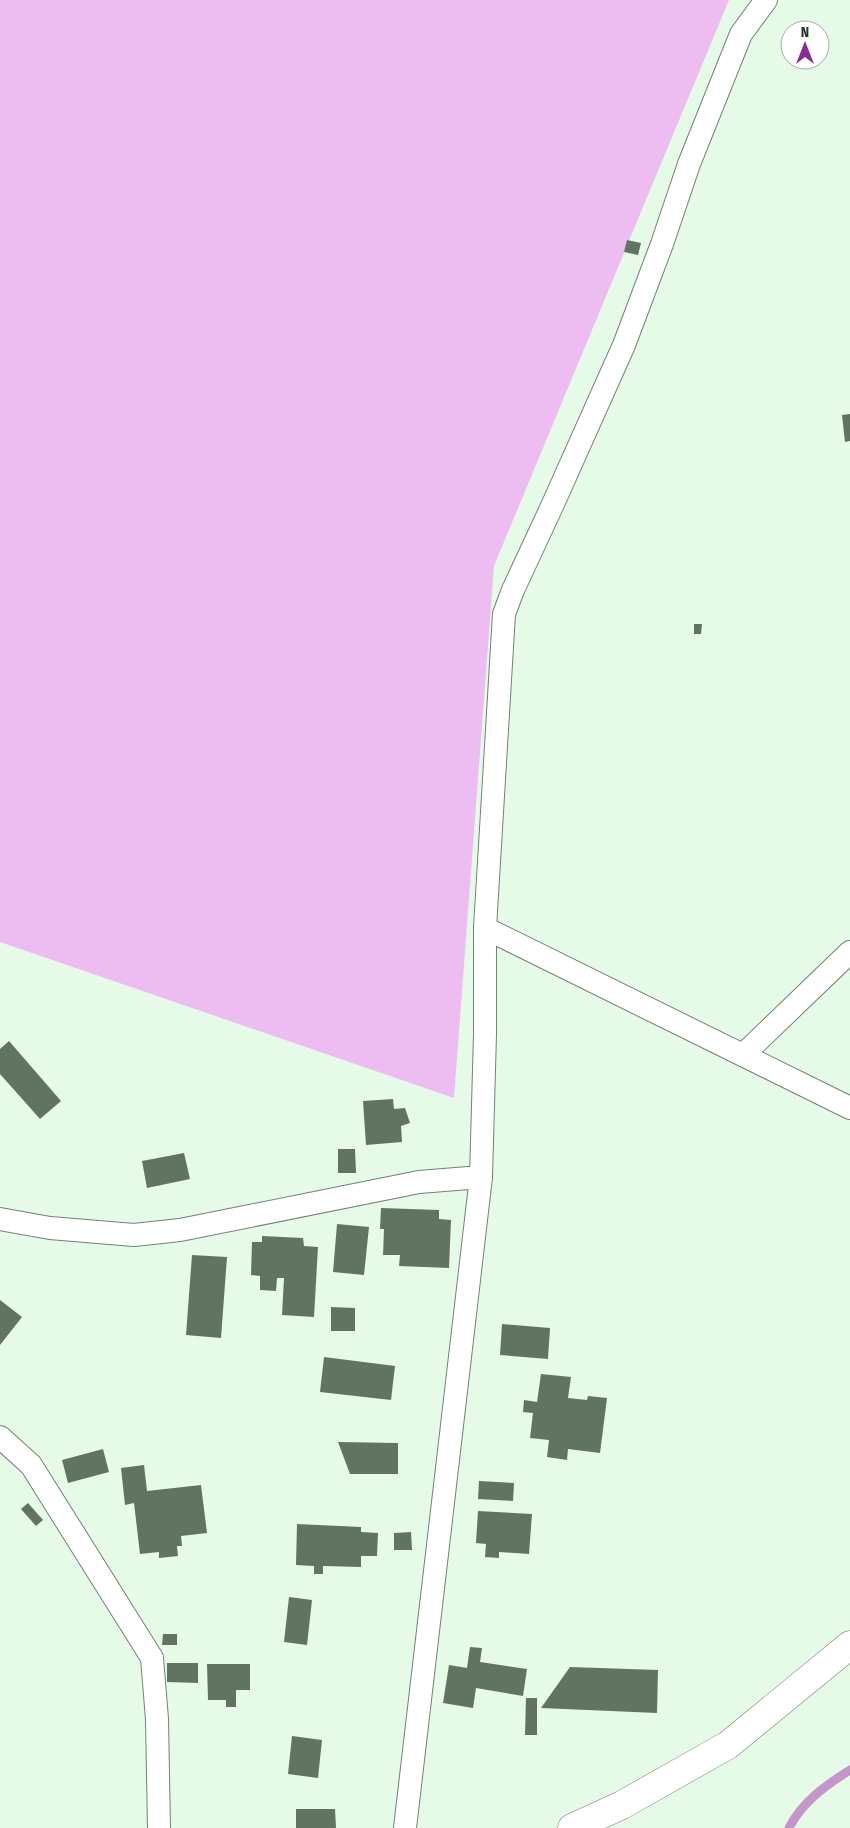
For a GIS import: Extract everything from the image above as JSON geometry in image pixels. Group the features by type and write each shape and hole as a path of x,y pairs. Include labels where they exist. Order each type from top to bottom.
{"street":[{"path":"405,1828 481,1177 485,1034 485,928 504,614 512,590 553,504 624,345 662,244 689,164 741,34 766,0"},
{"path":"485,928 850,1108"},
{"path":"742,1055 850,952"},
{"path":"0,1218 50,1228 143,1234 180,1230 419,1182 481,1177"},
{"path":"0,1437 31,1465 152,1658 158,1719 159,1828"},
{"path":"572,1828 622,1805 728,1745 850,1645"}],"shaded area":[{"path":"0,0 729,0 494,566 454,1098 0,942"}],"building":[{"path":"627,240 641,243 638,255 624,252"},
{"path":"850,414 850,441 845,442 842,415"},
{"path":"694,624 702,624 701,634 694,634"},
{"path":"9,1041 61,1101 40,1119 0,1074 0,1049"},
{"path":"393,1099 394,1109 405,1108 410,1123 401,1126 402,1142 366,1145 363,1101"},
{"path":"338,1149 355,1149 356,1173 338,1173"},
{"path":"184,1153 190,1179 147,1188 142,1161"},
{"path":"381,1208 439,1210 439,1219 451,1220 449,1268 399,1266 400,1255 383,1255 384,1229 380,1229"},
{"path":"337,1224 369,1227 364,1275 333,1272"},
{"path":"262,1236 303,1238 304,1246 318,1247 314,1317 282,1315 284,1278 277,1278 276,1291 260,1290 260,1276 251,1275 252,1242 262,1242"},
{"path":"192,1255 227,1257 221,1338 186,1335"},
{"path":"0,1300 22,1317 0,1345"},
{"path":"331,1307 355,1308 355,1331 331,1331"},
{"path":"502,1324 550,1328 548,1359 500,1355"},
{"path":"324,1357 395,1366 391,1400 320,1392"},
{"path":"541,1374 571,1377 568,1398 587,1400 588,1396 607,1398 600,1453 568,1449 567,1460 547,1457 549,1440 530,1438 533,1413 523,1412 524,1400 537,1402"},
{"path":"338,1442 398,1443 398,1474 350,1474"},
{"path":"103,1449 109,1472 68,1483 62,1460"},
{"path":"144,1465 147,1491 201,1485 207,1533 181,1536 182,1546 177,1546 178,1556 159,1558 159,1552 140,1554 134,1503 125,1505 121,1468"},
{"path":"479,1481 514,1483 513,1501 478,1499"},
{"path":"28,1503 43,1520 36,1526 21,1509"},
{"path":"478,1511 532,1514 529,1554 499,1552 499,1558 485,1557 486,1544 476,1543"},
{"path":"297,1524 361,1527 361,1532 378,1533 377,1556 361,1556 361,1567 323,1566 323,1574 314,1574 314,1566 296,1565"},
{"path":"411,1532 412,1550 394,1550 394,1533"},
{"path":"289,1597 312,1600 307,1645 284,1642"},
{"path":"163,1634 177,1634 177,1645 162,1645"},
{"path":"470,1647 482,1648 480,1662 527,1669 523,1696 476,1688 473,1708 443,1703 449,1665 467,1668"},
{"path":"167,1663 198,1663 198,1683 167,1682"},
{"path":"207,1664 250,1664 250,1690 236,1690 236,1707 226,1707 226,1700 208,1700"},
{"path":"570,1667 658,1670 657,1713 541,1708"},
{"path":"526,1698 537,1698 537,1735 525,1735"},
{"path":"292,1736 322,1740 318,1778 288,1774"},
{"path":"296,1809 335,1809 336,1828 296,1828"}],"waterway":[{"path":"789,1828 808,1802 850,1770"}]}
